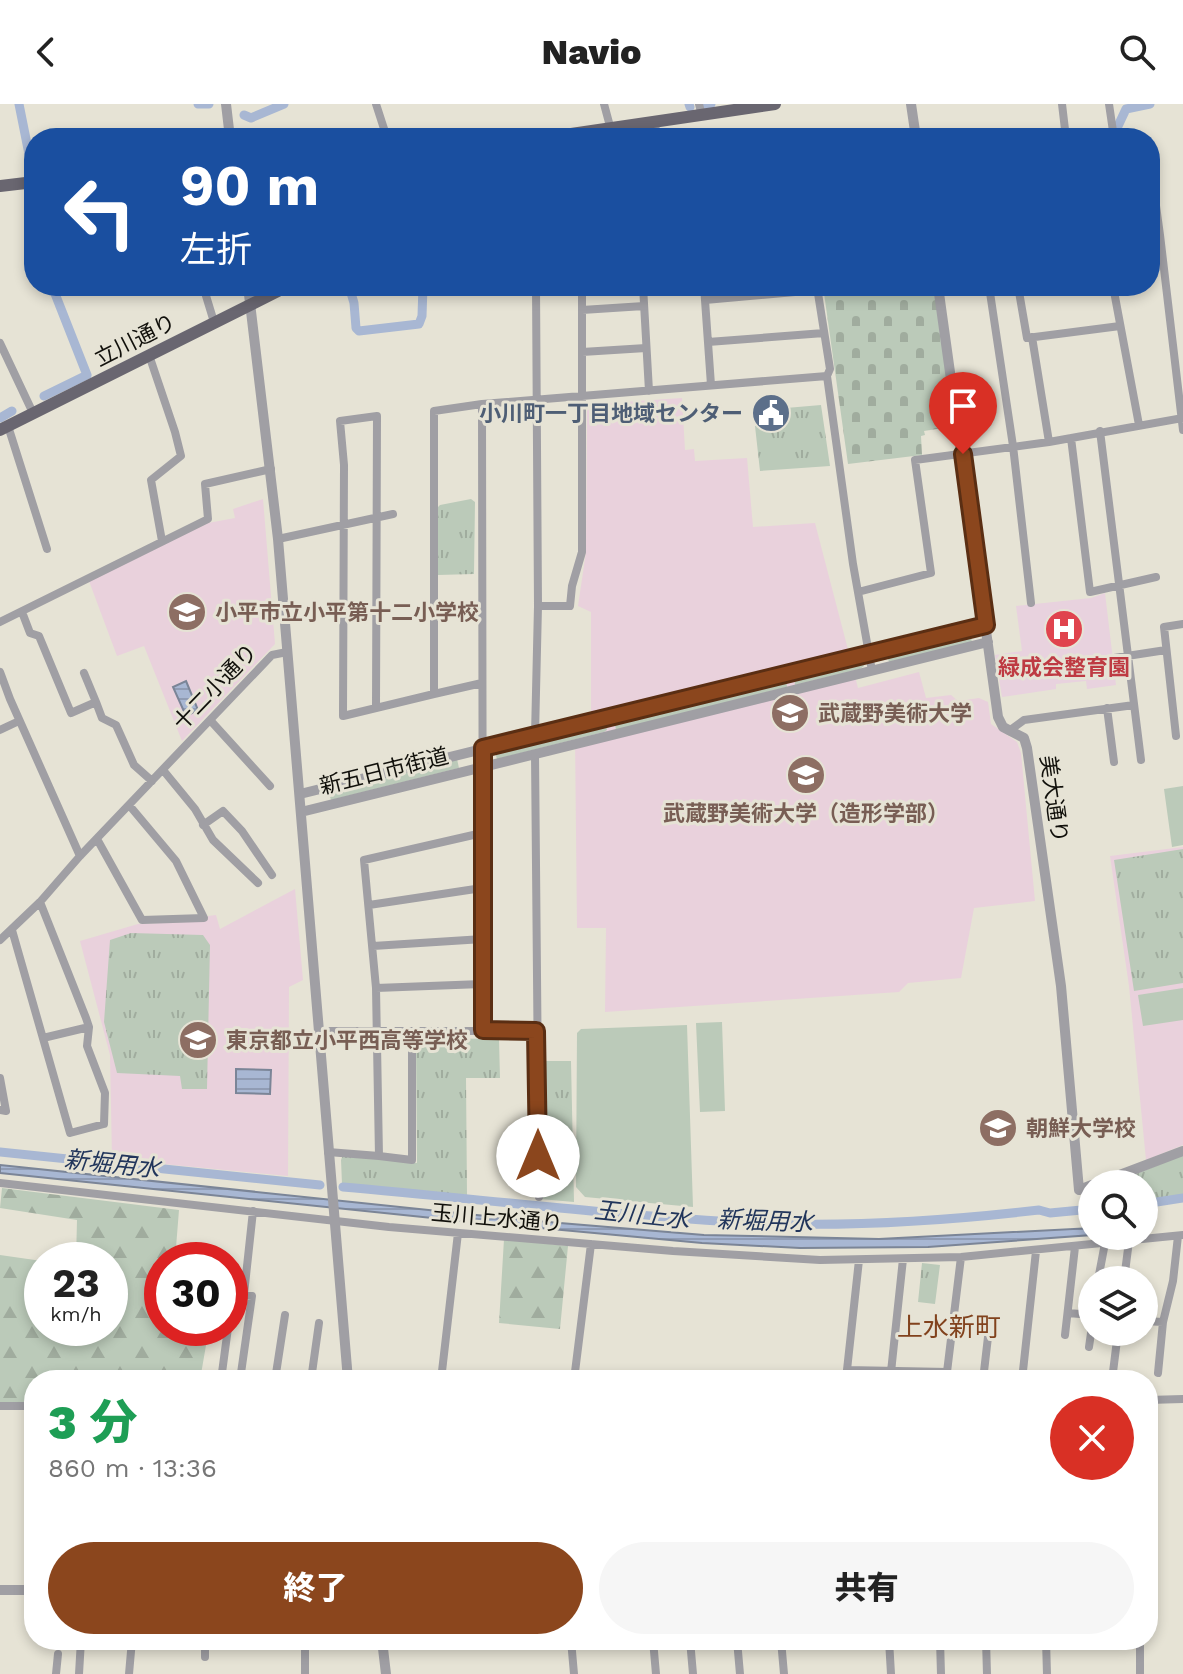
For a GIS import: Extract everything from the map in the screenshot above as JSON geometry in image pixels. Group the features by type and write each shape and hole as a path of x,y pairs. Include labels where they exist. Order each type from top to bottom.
{"main road":[{"path":"626,128 655,124 700,110 769,105"},
{"path":"0,186 24,183"},
{"name":"立川通り","path":"4,428 267,296"}],"street":[{"path":"226,104 229,128"},
{"path":"376,104 384,128"},
{"path":"604,104 610,128"},
{"path":"911,104 915,128"},
{"path":"1062,104 1065,128"},
{"path":"1109,104 1113,128"},
{"path":"655,124 656,128"},
{"path":"1160,270 1183,430"},
{"path":"206,296 214,322"},
{"name":"十二小通り","path":"0,940 40,902 272,655 287,652 271,469 249,296"},
{"path":"535,735 538,606 536,296"},
{"path":"538,606 570,606 582,552 582,296"},
{"path":"644,296 649,391"},
{"path":"705,296 711,385"},
{"path":"705,300 742,296"},
{"path":"818,296 830,369 827,376 872,671"},
{"name":"美大通り","path":"939,296 998,717 1009,731 1024,738 1027,748 1061,986 1078,1179"},
{"path":"990,296 1013,446 1031,603"},
{"path":"1020,296 1027,338 1120,326"},
{"path":"1115,296 1139,425"},
{"path":"582,310 644,306"},
{"path":"708,342 824,333"},
{"path":"1032,337 1049,442"},
{"path":"0,343 33,413"},
{"path":"582,352 646,348"},
{"path":"149,355 181,456 151,480 162,541"},
{"path":"434,694 434,411 535,398 827,376"},
{"path":"482,404 483,1030"},
{"path":"376,707 377,416 340,421 344,465 343,716 482,683"},
{"path":"858,592 931,573 915,460 1049,442 1182,418"},
{"path":"4,428 47,549"},
{"path":"1100,431 1141,760"},
{"path":"1071,438 1090,592 1156,577"},
{"path":"0,622 208,519 205,484 271,469"},
{"path":"278,539 393,514"},
{"path":"22,612 30,633 39,636 71,713 96,702"},
{"path":"1176,736 1164,627 1183,624"},
{"name":"新五日市街道","path":"300,794 986,625"},
{"name":"新五日市街道","path":"301,812 988,642"},
{"path":"1114,658 1166,650"},
{"path":"287,652 347,1370"},
{"path":"0,672 80,856"},
{"path":"84,673 102,718 116,725 134,765 152,781"},
{"path":"1009,731 1024,720 1134,705"},
{"path":"1107,708 1114,762"},
{"path":"603,719 611,727 609,735"},
{"path":"210,720 270,786"},
{"path":"0,730 19,721"},
{"path":"535,754 539,1197"},
{"path":"163,770 195,809 213,840 258,883"},
{"path":"97,839 142,920 204,918 176,861 129,805"},
{"path":"203,825 223,811 242,831 272,875"},
{"path":"379,1156 376,988 364,860 482,833"},
{"path":"369,905 482,888"},
{"path":"12,930 70,1133 104,1124 105,1093 87,1046 89,1027 40,902"},
{"path":"373,946 483,939"},
{"path":"376,988 482,984"},
{"path":"43,1038 89,1027"},
{"path":"318,1031 536,1031"},
{"path":"328,1152 412,1160 412,1031"},
{"path":"0,1078 6,1111 0,1110"},
{"path":"1133,1170 1183,1151"},
{"name":"玉川上水通り","path":"0,1183 253,1211 333,1216 458,1233 760,1257 903,1259 1078,1247"},
{"path":"248,1257 253,1211"},
{"path":"442,1370 458,1233"},
{"path":"1158,1373 1163,1322 1174,1281 1181,1235"},
{"name":"玉川上水通り","path":"1158,1238 1181,1235"},
{"path":"575,1370 591,1244"},
{"path":"1065,1335 1075,1247"},
{"path":"1023,1370 1036,1251"},
{"path":"947,1370 961,1257"},
{"path":"891,1370 903,1259"},
{"path":"847,1370 859,1260"},
{"path":"248,1295 252,1296 248,1322"},
{"path":"1068,1313 1078,1314"},
{"path":"277,1370 285,1315"},
{"path":"1158,1322 1163,1322"},
{"path":"312,1370 319,1323"},
{"path":"984,1370 988,1337"},
{"path":"223,1370 226,1346"},
{"path":"241,1370 245,1346"},
{"path":"1113,1370 1116,1346"},
{"path":"1158,1400 1183,1399"},
{"path":"0,1406 24,1406"},
{"path":"0,1590 24,1590"},
{"path":"79,1674 80,1650"},
{"path":"129,1674 131,1650"},
{"path":"205,1650 205,1657"},
{"path":"305,1650 305,1674"},
{"path":"383,1650 386,1674"},
{"path":"572,1650 574,1674"},
{"path":"654,1650 656,1674"},
{"path":"691,1650 693,1674"},
{"path":"738,1650 740,1674"},
{"path":"782,1650 784,1674"},
{"path":"890,1650 891,1674"},
{"path":"940,1650 941,1674"},
{"path":"986,1650 987,1674"},
{"path":"1046,1650 1047,1674"},
{"path":"1140,1650 1140,1674"},
{"path":"56,1674 58,1654"}],"shaded area":[{"name":"武蔵野美術大学","path":"682,398 685,450 694,449 695,461 747,458 753,527 815,523 858,688 919,672 926,698 951,695 958,701 979,698 988,702 991,724 1017,742 1021,753 1035,901 974,908 961,978 908,983 899,992 605,1012 606,928 577,928 575,735 591,730 591,612 578,606 586,552 587,411 593,404"},
{"name":"小平市立小平第十二小学校","path":"263,499 275,644 182,741 144,646 117,656 89,581 208,523 235,518 233,509"},
{"name":"緑成会整育園","path":"1105,593 1116,685 1087,689 1086,681 1056,684 1056,689 1002,697 995,655 1022,651 1016,606 1091,598"},
{"path":"1183,847 1183,1145 1146,1160 1129,986 1110,856"},
{"name":"東京都立小平西高等学校","path":"295,889 303,980 289,987 288,1176 112,1159 110,1055 80,941 138,924 207,921 208,916 216,915 220,929"}],"green space":[{"path":"824,296 936,296 956,426 924,431 925,435 921,436 922,455 848,464"},
{"path":"821,405 830,466 760,471 755,426 787,423 786,408"},
{"path":"471,499 475,502 474,574 438,575 437,508"},
{"path":"970,632 972,642 889,662 886,652"},
{"path":"862,660 864,666 860,669 795,685 794,675"},
{"path":"786,677 787,687 616,730 614,720"},
{"path":"606,724 607,730 604,732 497,759 494,749"},
{"path":"457,759 459,768 331,800 328,790"},
{"path":"1183,786 1183,845 1172,847 1164,789"},
{"path":"1183,849 1183,983 1134,991 1114,860"},
{"path":"131,933 203,935 210,945 207,1089 182,1089 180,1076 117,1073 104,1022 110,940"},
{"path":"1183,988 1183,1020 1143,1026 1138,995"},
{"path":"722,1022 725,1111 700,1112 696,1023"},
{"path":"687,1025 693,1207 585,1197 576,1187 577,1033 581,1029"},
{"path":"420,1038 499,1039 500,1078 466,1078 467,1195 342,1184 343,1155 417,1163 416,1042"},
{"path":"537,1061 571,1061 574,1202 540,1199"},
{"path":"1183,1155 1183,1196 1158,1200 1158,1170 1146,1170"},
{"path":"2,1188 179,1210 176,1242 144,1242 144,1346 206,1346 202,1370 24,1370 24,1404 0,1404 0,1255 24,1258 24,1346 128,1346 128,1242 76,1242 77,1220 0,1208"},
{"path":"504,1239 568,1246 560,1329 499,1323"},
{"path":"922,1263 940,1265 935,1304 918,1302"}],"water":[{"path":"186,681 198,710 186,716 173,687"},
{"path":"236,1069 271,1070 270,1094 236,1093"},
{"path":"0,1165 524,1220 704,1235 879,1239 1078,1229 1078,1236 928,1247 800,1248 702,1243 0,1173"}],"waterway":[{"path":"19,104 24,129"},
{"path":"198,104 209,104"},
{"path":"244,115 251,118 284,104"},
{"path":"706,105 711,104"},
{"path":"1118,126 1126,109 1150,104"},
{"path":"44,396 87,375 56,296"},
{"path":"352,296 359,331 419,324 423,296"},
{"path":"0,418 12,411"},
{"name":"新堀用水","path":"0,1152 320,1185"},
{"name":"新堀用水","path":"343,1187 600,1212 754,1223 897,1222 1039,1210 1050,1213 1078,1210"},
{"name":"新堀用水","path":"1158,1202 1183,1198"}],"place":[{"name":"小川町一丁目地域センター","path":"771,413"},
{"name":"小平市立小平第十二小学校","path":"187,612"},
{"name":"緑成会整育園","path":"1064,629"},
{"name":"武蔵野美術大学","path":"790,713"},
{"name":"武蔵野美術大学（造形学部）","path":"806,775"},
{"name":"東京都立小平西高等学校","path":"198,1040"},
{"name":"朝鮮大学校","path":"998,1128"}],"district":[{"name":"上水新町","path":"949,1327"}],"route":[{"path":"538,1156 536,1031 483,1030 483,748 986,625 963,454"}],"water label":[{"name":"玉川上水","path":"642,1215"}]}
